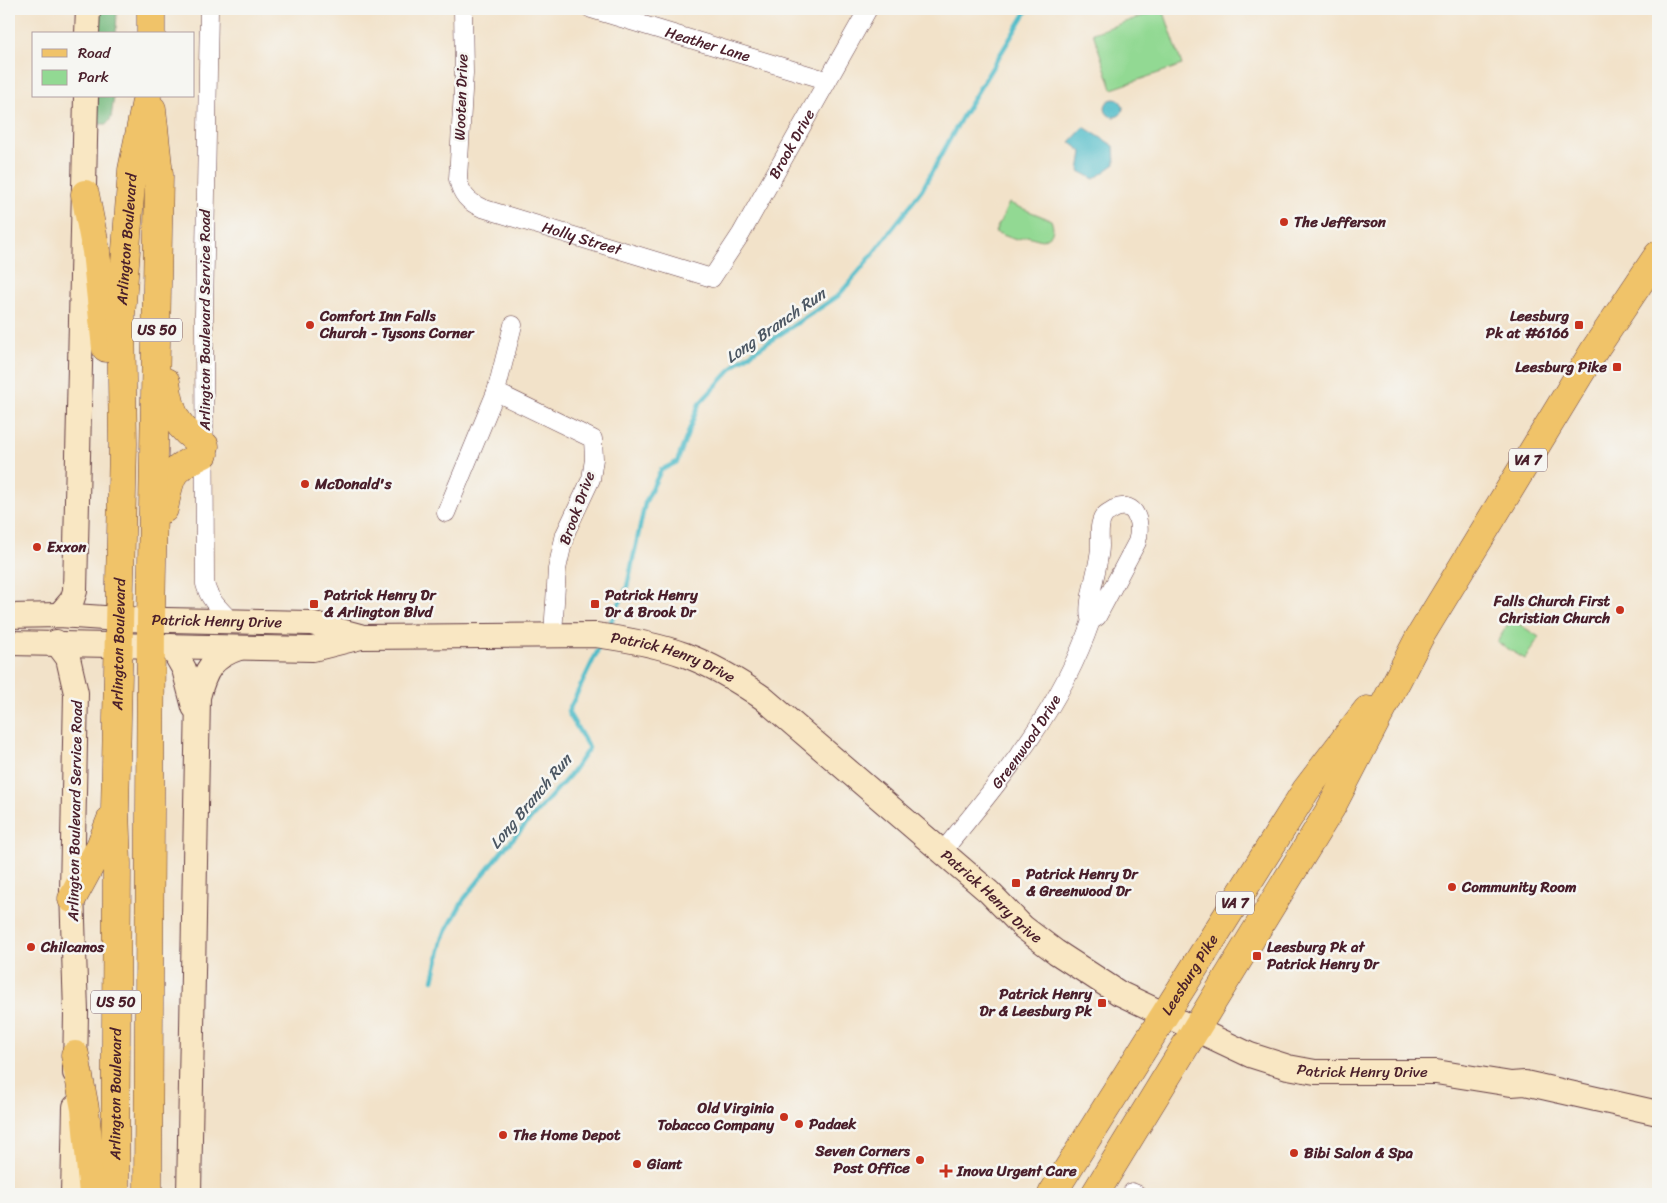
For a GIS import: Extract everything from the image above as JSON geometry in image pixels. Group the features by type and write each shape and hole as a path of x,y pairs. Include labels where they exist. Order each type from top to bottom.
{"main road":[{"path":"150,32 151,9"},
{"name":"Arlington Boulevard","path":"115,1194 117,864 115,810 123,444 121,316 132,170 147,98"},
{"name":"Arlington Boulevard","path":"148,1194 158,637 152,565 158,325 159,175 151,98"},
{"path":"85,194 96,251 109,381 123,444"},
{"name":"Leesburg Pike","path":"1094,1194 1331,808 1419,638 1595,349 1658,255"},
{"path":"152,565 170,477 205,450 185,433 175,418 167,388 158,325"},
{"name":"Leesburg Pike","path":"1052,1194 1306,790 1419,638"},
{"path":"72,899 99,849 115,810"},
{"path":"75,1056 85,1109 93,1194"}],"street":[{"path":"87,32 88,9"},
{"name":"Arlington Boulevard Service Road","path":"208,9 205,584 208,594 216,605 232,621"},
{"name":"Wooten Drive","path":"460,185 460,130 464,73 462,9"},
{"name":"Heather Lane","path":"590,9 826,80"},
{"name":"Brook Drive","path":"712,278 741,234 826,80 868,9"},
{"path":"59,616 72,600 75,591 81,248 85,194 86,98"},
{"name":"Holly Street","path":"460,185 464,194 472,203 482,208 712,278"},
{"path":"446,513 496,392 513,325"},
{"name":"Brook Drive","path":"496,392 593,440 594,459 591,479 565,534 557,569 553,635"},
{"name":"Greenwood Drive","path":"942,852 1007,773 1057,699 1080,651 1091,621 1097,617 1137,542 1141,530 1138,519 1128,508 1120,507 1111,510 1104,515 1101,523 1098,570 1089,605 1088,615 1091,621"},
{"name":"Patrick Henry Drive","path":"9,616 59,616 119,632 241,647 313,649 361,636 596,635 631,640 673,650 704,661 734,678 762,698 989,892 1024,927 1056,952 1119,993 1195,1030 1250,1055 1288,1067 1315,1072 1436,1072 1511,1084 1525,1083 1658,1113"},
{"name":"Patrick Henry Drive","path":"158,637 232,621 311,623 361,636"},
{"name":"Patrick Henry Drive","path":"9,643 56,642 119,632"},
{"path":"158,637 184,669 192,695 197,733"},
{"name":"Arlington Boulevard Service Road","path":"56,642 68,658 76,693 72,899 76,1012 73,1194"},
{"path":"189,1194 198,697 203,680 211,666 223,654 241,647"}],"green space":[{"path":"98,9 117,9 116,32 98,32"},
{"path":"1163,9 1182,65 1112,89 1093,33"},
{"path":"97,98 114,98 111,118 107,124 99,124 97,122"},
{"path":"1009,203 1051,220 1053,230 1051,234 1042,240 1027,236 1016,240 995,232"},
{"path":"1511,619 1539,637 1525,659 1497,642"}],"water":[{"path":"1114,99 1120,102 1123,108 1120,114 1114,117 1108,114 1105,108 1108,102"},
{"path":"1084,127 1114,146 1115,164 1094,179 1079,171 1082,152 1070,142"}],"waterway":[{"name":"Long Branch Run","path":"607,630 627,587 645,503 661,470 677,462 699,404 738,362 838,296 862,268 922,190 962,117 1028,9"},
{"name":"Long Branch Run","path":"433,980 443,937 464,899 502,851 571,774 589,748 568,712 601,644"}],"place":[{"name":"The Jefferson","path":"1284,222"},
{"name":"Comfort Inn Falls Church - Tysons Corner","path":"310,325"},
{"name":"Leesburg Pk at #6166","path":"1579,325"},
{"name":"Leesburg Pike","path":"1617,367"},
{"name":"McDonald's","path":"305,484"},
{"name":"Exxon","path":"37,547"},
{"name":"Patrick Henry Dr & Arlington Blvd","path":"314,604"},
{"name":"Patrick Henry Dr & Brook Dr","path":"595,604"},
{"name":"Falls Church First Christian Church","path":"1620,610"},
{"name":"Patrick Henry Dr & Greenwood Dr","path":"1016,883"},
{"name":"Community Room","path":"1452,887"},
{"name":"Chilcanos","path":"31,947"},
{"name":"Leesburg Pk at Patrick Henry Dr","path":"1257,956"},
{"name":"Patrick Henry Dr & Leesburg Pk","path":"1102,1003"},
{"name":"Old Virginia Tobacco Company","path":"784,1117"},
{"name":"Padaek","path":"799,1124"},
{"name":"The Home Depot","path":"503,1135"},
{"name":"Bibi Salon & Spa","path":"1294,1153"},
{"name":"Seven Corners Post Office","path":"920,1160"},
{"name":"Giant","path":"637,1164"},
{"name":"Inova Urgent Care","path":"946,1171"}]}
